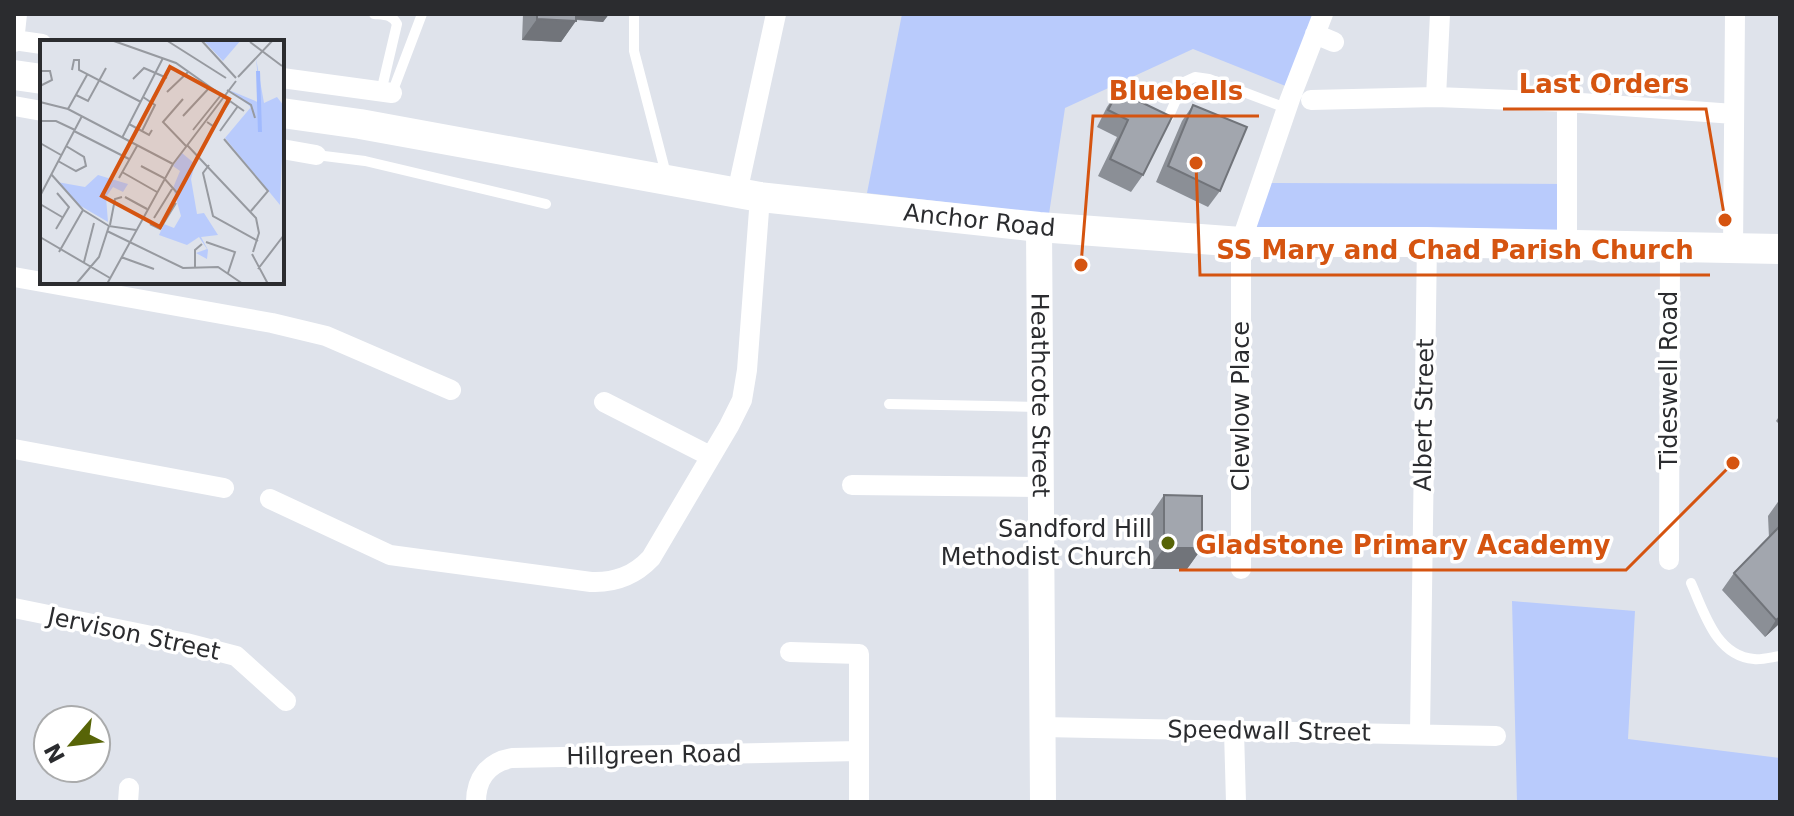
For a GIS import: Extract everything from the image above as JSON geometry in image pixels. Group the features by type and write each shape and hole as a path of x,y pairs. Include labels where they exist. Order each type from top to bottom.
{"main road":[{"path":"14,75 40,79"},
{"name":"Anchor Road","path":"284,113 376,126 749,195 1039,227 1241,242 1427,242 1780,249"}],"street":[{"path":"17,14 14,41 40,44"},
{"path":"270,499 390,555 602,582 624,578 643,567 742,400 747,370 749,195 776,14"},
{"name":"Clewlow Place","path":"1241,569 1241,242 1286,108 1325,38 1323,14"},
{"path":"1436,97 1440,14"},
{"path":"1733,249 1735,14"},
{"path":"284,78 386,93"},
{"path":"1311,100 1436,97 1567,102 1734,114"},
{"path":"1565,246 1567,102"},
{"path":"14,106 40,111"},
{"path":"284,149 316,155"},
{"name":"Heathcote Street","path":"1039,227 1043,802"},
{"name":"Albert Street","path":"1420,733 1427,242"},
{"name":"Tideswell Road","path":"1669,560 1670,248"},
{"path":"14,277 40,282"},
{"path":"53,284 272,323 326,336 451,390"},
{"path":"604,402 710,456"},
{"path":"14,449 224,488"},
{"path":"852,485 1039,487"},
{"name":"Jervison Street","path":"14,608 236,656 286,701"},
{"path":"790,652 859,654 859,802"},
{"name":"Speedwall Street","path":"1042,727 1496,736"},
{"path":"1234,731 1236,802"},
{"name":"Hillgreen Road","path":"476,802 478,784 483,775 496,763 512,758 859,751"}],"lane":[{"path":"374,14 389,16 397,24 386,93"},
{"path":"386,93 422,14"},
{"path":"634,14 634,51 667,180"},
{"path":"1168,118 1184,82 1195,77 1209,79 1286,108"},
{"path":"316,155 365,161 546,204"},
{"path":"889,404 1040,407"},
{"path":"1691,583 1717,639 1736,654 1754,660 1780,656"}],"shaded area":[{"path":"902,14 1323,14 1293,89 1193,49 1065,108 1049,214 867,193"},
{"path":"1254,183 1567,184 1565,246 1241,242"},
{"path":"1512,601 1635,611 1628,739 1780,758 1780,802 1517,802"}],"building":[{"path":"537,14 576,14 576,21 537,19"},
{"path":"1118,91 1172,117 1143,175 1110,159 1128,120 1108,110"},
{"path":"1193,105 1247,127 1220,191 1168,166"},
{"path":"1164,495 1202,496 1202,548 1164,548"},
{"path":"1780,526 1780,617 1776,620 1734,573"}],"place":[{"name":"SS Mary and Chad Parish Church","path":"1196,163"},
{"name":"Last Orders","path":"1725,220"},
{"name":"Bluebells","path":"1081,265"},
{"name":"Gladstone Primary Academy","path":"1733,463"},
{"name":"Sandford Hill Methodist Church","path":"1168,543"}]}
